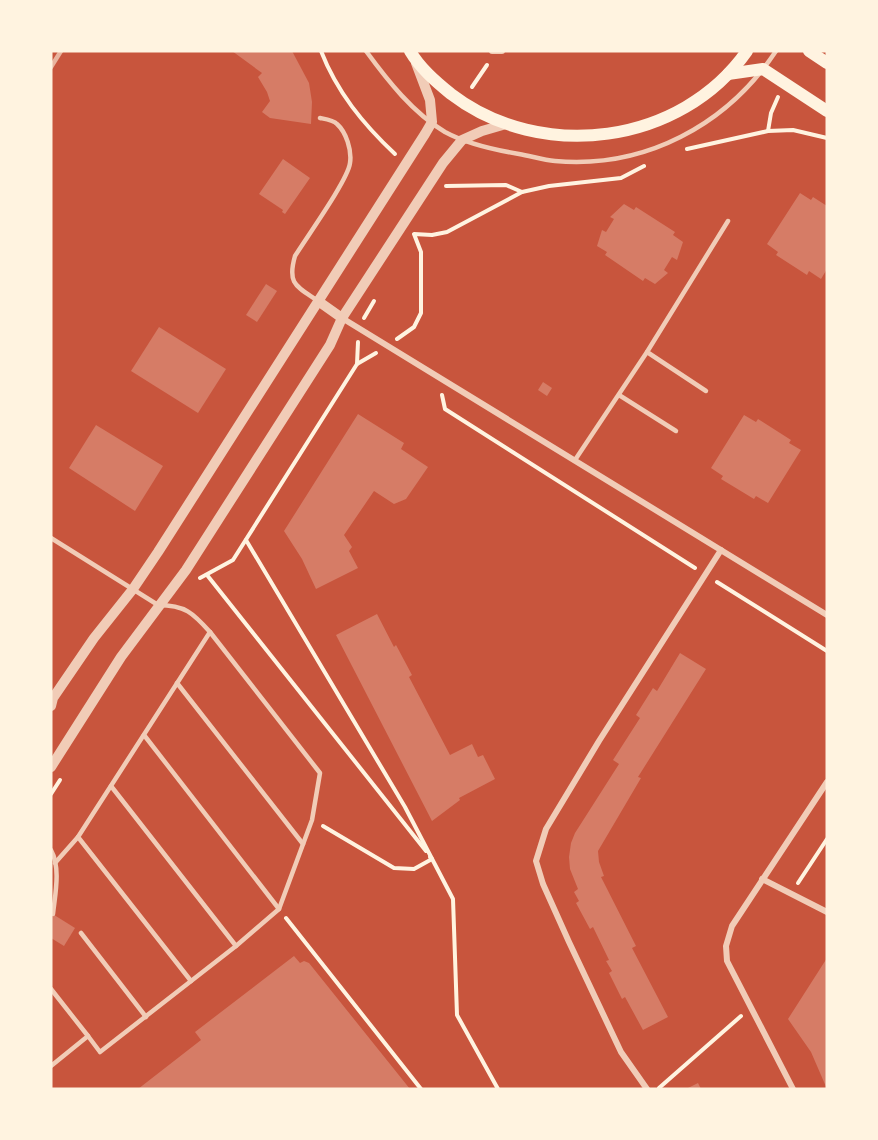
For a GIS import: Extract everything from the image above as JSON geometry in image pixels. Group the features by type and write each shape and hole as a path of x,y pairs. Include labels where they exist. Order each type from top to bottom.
{"main road":[{"path":"413,55 437,83 462,102 506,124 545,134 585,137 624,132 662,119 689,105 728,74 747,51"},
{"path":"809,51 827,63"},
{"path":"728,74 763,69 827,111"}],"street":[{"path":"492,51 502,51"},
{"path":"51,706 53,698 94,638 134,589 432,122 429,100 413,55"},
{"path":"51,767 121,657 193,561 330,345 342,318 443,163 462,140 506,124"},
{"path":"318,301 387,346 827,615"},
{"path":"647,1089 621,1052 568,942 543,884 536,861 546,829 599,741 721,550"},
{"path":"793,1089 727,961 726,946 732,926 827,782"},
{"path":"762,879 827,912"}],"lane":[{"path":"366,51 388,81 444,132 462,140 508,152 556,161 602,160 650,151 698,129 741,96 776,51"},
{"path":"318,301 296,284 291,275 292,267 295,256 342,181 350,164 349,144 342,131 336,122 320,118"},
{"path":"575,460 647,352 728,221"},
{"path":"647,352 706,391"},
{"path":"619,395 676,431"},
{"path":"51,538 158,605 171,605 191,611 320,773 312,819 279,909 236,946 100,1052 51,989"},
{"path":"55,863 78,837 210,632"},
{"path":"177,682 303,844"},
{"path":"144,735 279,909"},
{"path":"111,786 236,946"},
{"path":"78,837 191,981"},
{"path":"51,850 55,863 56,887 53,914"},
{"path":"81,933 146,1017"},
{"path":"51,1066 88,1036"}],"path":[{"path":"321,51 341,94 371,132 394,154"},
{"path":"472,87 487,65"},
{"path":"684,150 768,131 793,130 827,138"},
{"path":"414,234 432,235 447,232 522,192 549,186 621,178 653,162"},
{"path":"444,186 506,185 522,192"},
{"path":"408,243 420,224"},
{"path":"192,574 200,578 233,560 357,364 414,327 421,313 421,252 414,234"},
{"path":"357,364 358,328 376,296"},
{"path":"438,377 446,410 827,651"},
{"path":"246,540 405,807 453,899 457,1015 498,1089"},
{"path":"207,575 432,859"},
{"path":"312,819 394,868 414,869 432,859"},
{"path":"791,894 827,839"},
{"path":"279,909 421,1089"},
{"path":"658,1089 751,1008"}],"building":[{"path":"232,51 292,51 309,83 312,102 311,124 270,118 262,112 270,101 258,77 262,73"},
{"path":"283,159 310,178 285,214 283,210 259,194"},
{"path":"800,193 811,200 813,197 827,206 827,269 821,279 809,271 807,275 776,255 778,252 767,244"},
{"path":"624,204 634,210 636,207 675,232 673,235 683,242 677,260 672,257 664,270 668,273 655,284 645,278 643,281 605,255 607,252 597,246 602,230 606,232 614,219 610,217"},
{"path":"266,284 277,291 257,322 246,315"},
{"path":"159,327 226,369 198,413 131,371"},
{"path":"543,382 552,388 547,396 538,390"},
{"path":"358,414 404,443 401,449 428,467 406,499 394,504 374,491 344,535 352,547 349,551 358,568 316,589 302,559 284,531"},
{"path":"744,415 756,422 758,419 791,440 789,443 801,450 768,503 756,496 754,499 721,479 723,476 711,468"},
{"path":"96,425 163,466 135,511 69,468"},
{"path":"377,614 412,675 409,677 450,755 472,744 478,757 483,755 495,779 459,798 460,800 432,821 336,635"},
{"path":"680,653 706,669 638,777 641,778 598,851 604,876 601,877 636,946 632,948 668,1017 643,1030 625,997 622,999 609,973 612,971 606,961 609,960 593,927 590,929 576,903 579,901 574,892 578,889 570,869 569,857 575,833 619,764 613,760 640,718 636,715 653,688 657,691"},
{"path":"51,913 75,928 64,946 51,938"},
{"path":"294,956 300,963 304,961 309,963 410,1089 138,1089 201,1040 195,1032"},
{"path":"827,958 827,1089 811,1052 788,1019"},
{"path":"698,1083 701,1089 686,1089"}],"railway":[{"path":"51,67 61,51"}]}
